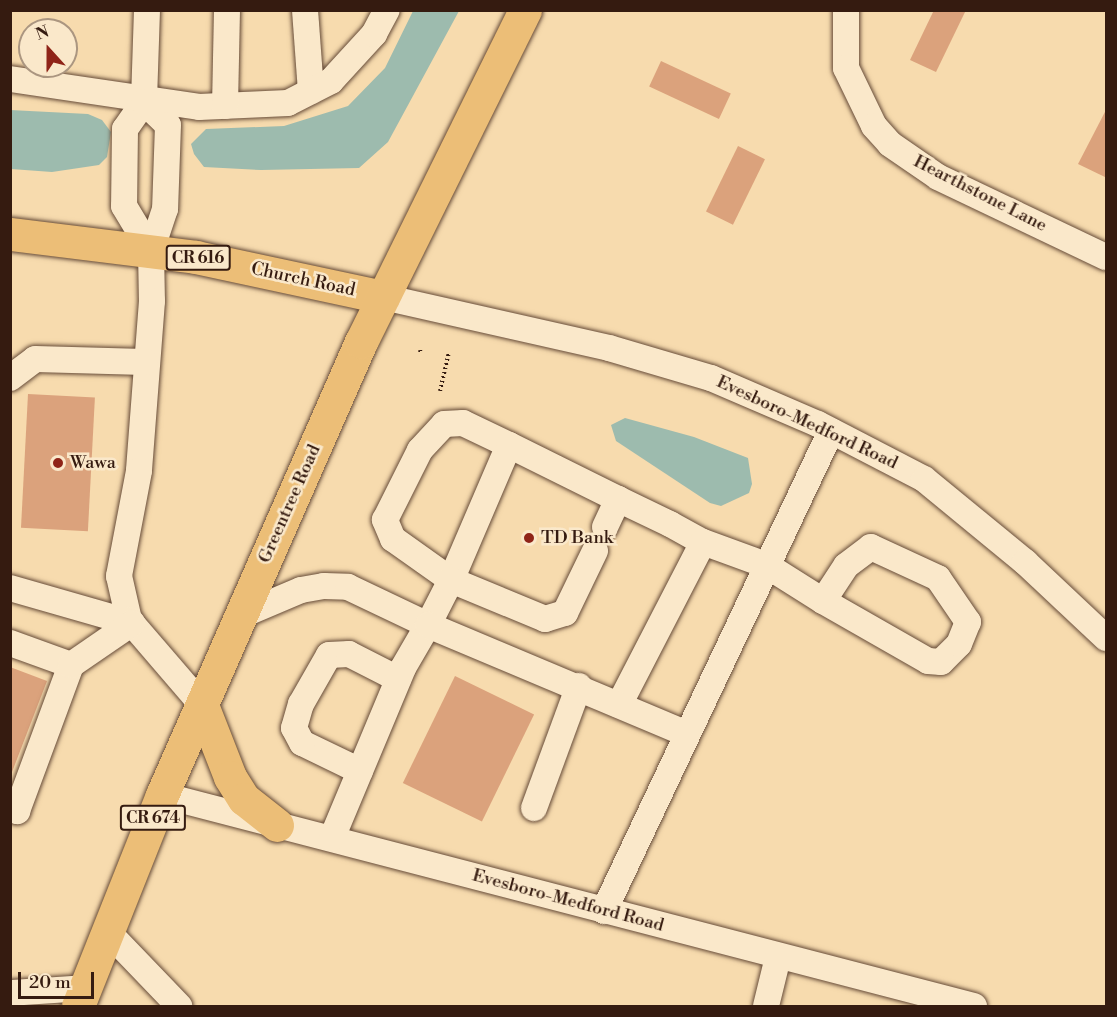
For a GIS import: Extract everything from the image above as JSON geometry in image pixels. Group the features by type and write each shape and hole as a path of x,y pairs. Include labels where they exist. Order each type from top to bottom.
{"main road":[{"name":"Greentree Road","path":"82,997 162,795 383,297 525,10"},
{"name":"Church Road","path":"10,234 151,251 383,297"},
{"path":"202,705 235,784 244,799 278,825"}],"street":[{"path":"147,10 144,102 125,129 124,206 151,251"},
{"path":"225,106 227,10"},
{"path":"305,10 311,91"},
{"path":"10,79 144,102 225,106 288,102 331,81 374,34 387,10"},
{"name":"Hearthstone Lane","path":"846,10 846,68 874,126 890,144 938,177 1107,257"},
{"path":"144,102 168,125 165,209 151,251 152,301 145,362 139,471 119,576 132,623 202,705"},
{"name":"Evesboro-Medford Road","path":"383,297 520,325 711,378 831,431 924,479 1025,562 1107,638"},
{"path":"10,378 35,359 145,362"},
{"path":"595,551 565,613 545,619 451,580 393,540 385,520 420,450 444,424 463,423 703,542 766,565 823,601 928,661 941,662 958,644 968,622 938,578 872,547 846,566 823,601"},
{"path":"604,911 831,431"},
{"path":"332,838 398,679 451,580 509,445"},
{"path":"605,527 618,498"},
{"path":"619,705 703,542"},
{"path":"242,615 301,590 324,586 357,591 428,625 687,734"},
{"path":"10,588 132,623"},
{"path":"10,808 17,811 71,665 132,623"},
{"path":"10,643 71,665"},
{"path":"360,771 302,743 294,728 301,704 329,655 349,654 398,679"},
{"path":"534,808 579,687"},
{"name":"Evesboro-Medford Road","path":"162,795 778,957 974,1006"},
{"path":"108,932 179,1006"},
{"path":"766,1006 778,957"},
{"path":"10,993 82,997"}],"path":[{"path":"441,391 449,353"}],"shaded area":[{"path":"413,11 459,11 388,142 359,168 261,170 204,167 194,154 191,144 206,129 284,126 348,106 385,68"},
{"path":"10,110 88,114 102,120 111,132 107,157 99,165 52,172 11,169"},
{"path":"625,418 694,437 748,458 752,484 749,493 721,506 710,503 616,441 611,425"}],"building":[{"path":"934,10 966,10 936,72 910,60"},
{"path":"661,61 731,94 719,119 649,86"},
{"path":"1107,108 1107,178 1078,164"},
{"path":"738,146 765,159 733,225 706,212"},
{"name":"Wawa","path":"28,394 95,398 88,531 21,528"},
{"path":"10,667 47,681 12,772 10,771"},
{"path":"455,676 534,715 482,822 403,783"}],"place":[{"name":"Wawa","path":"58,463"},
{"name":"TD Bank","path":"529,538"}]}
